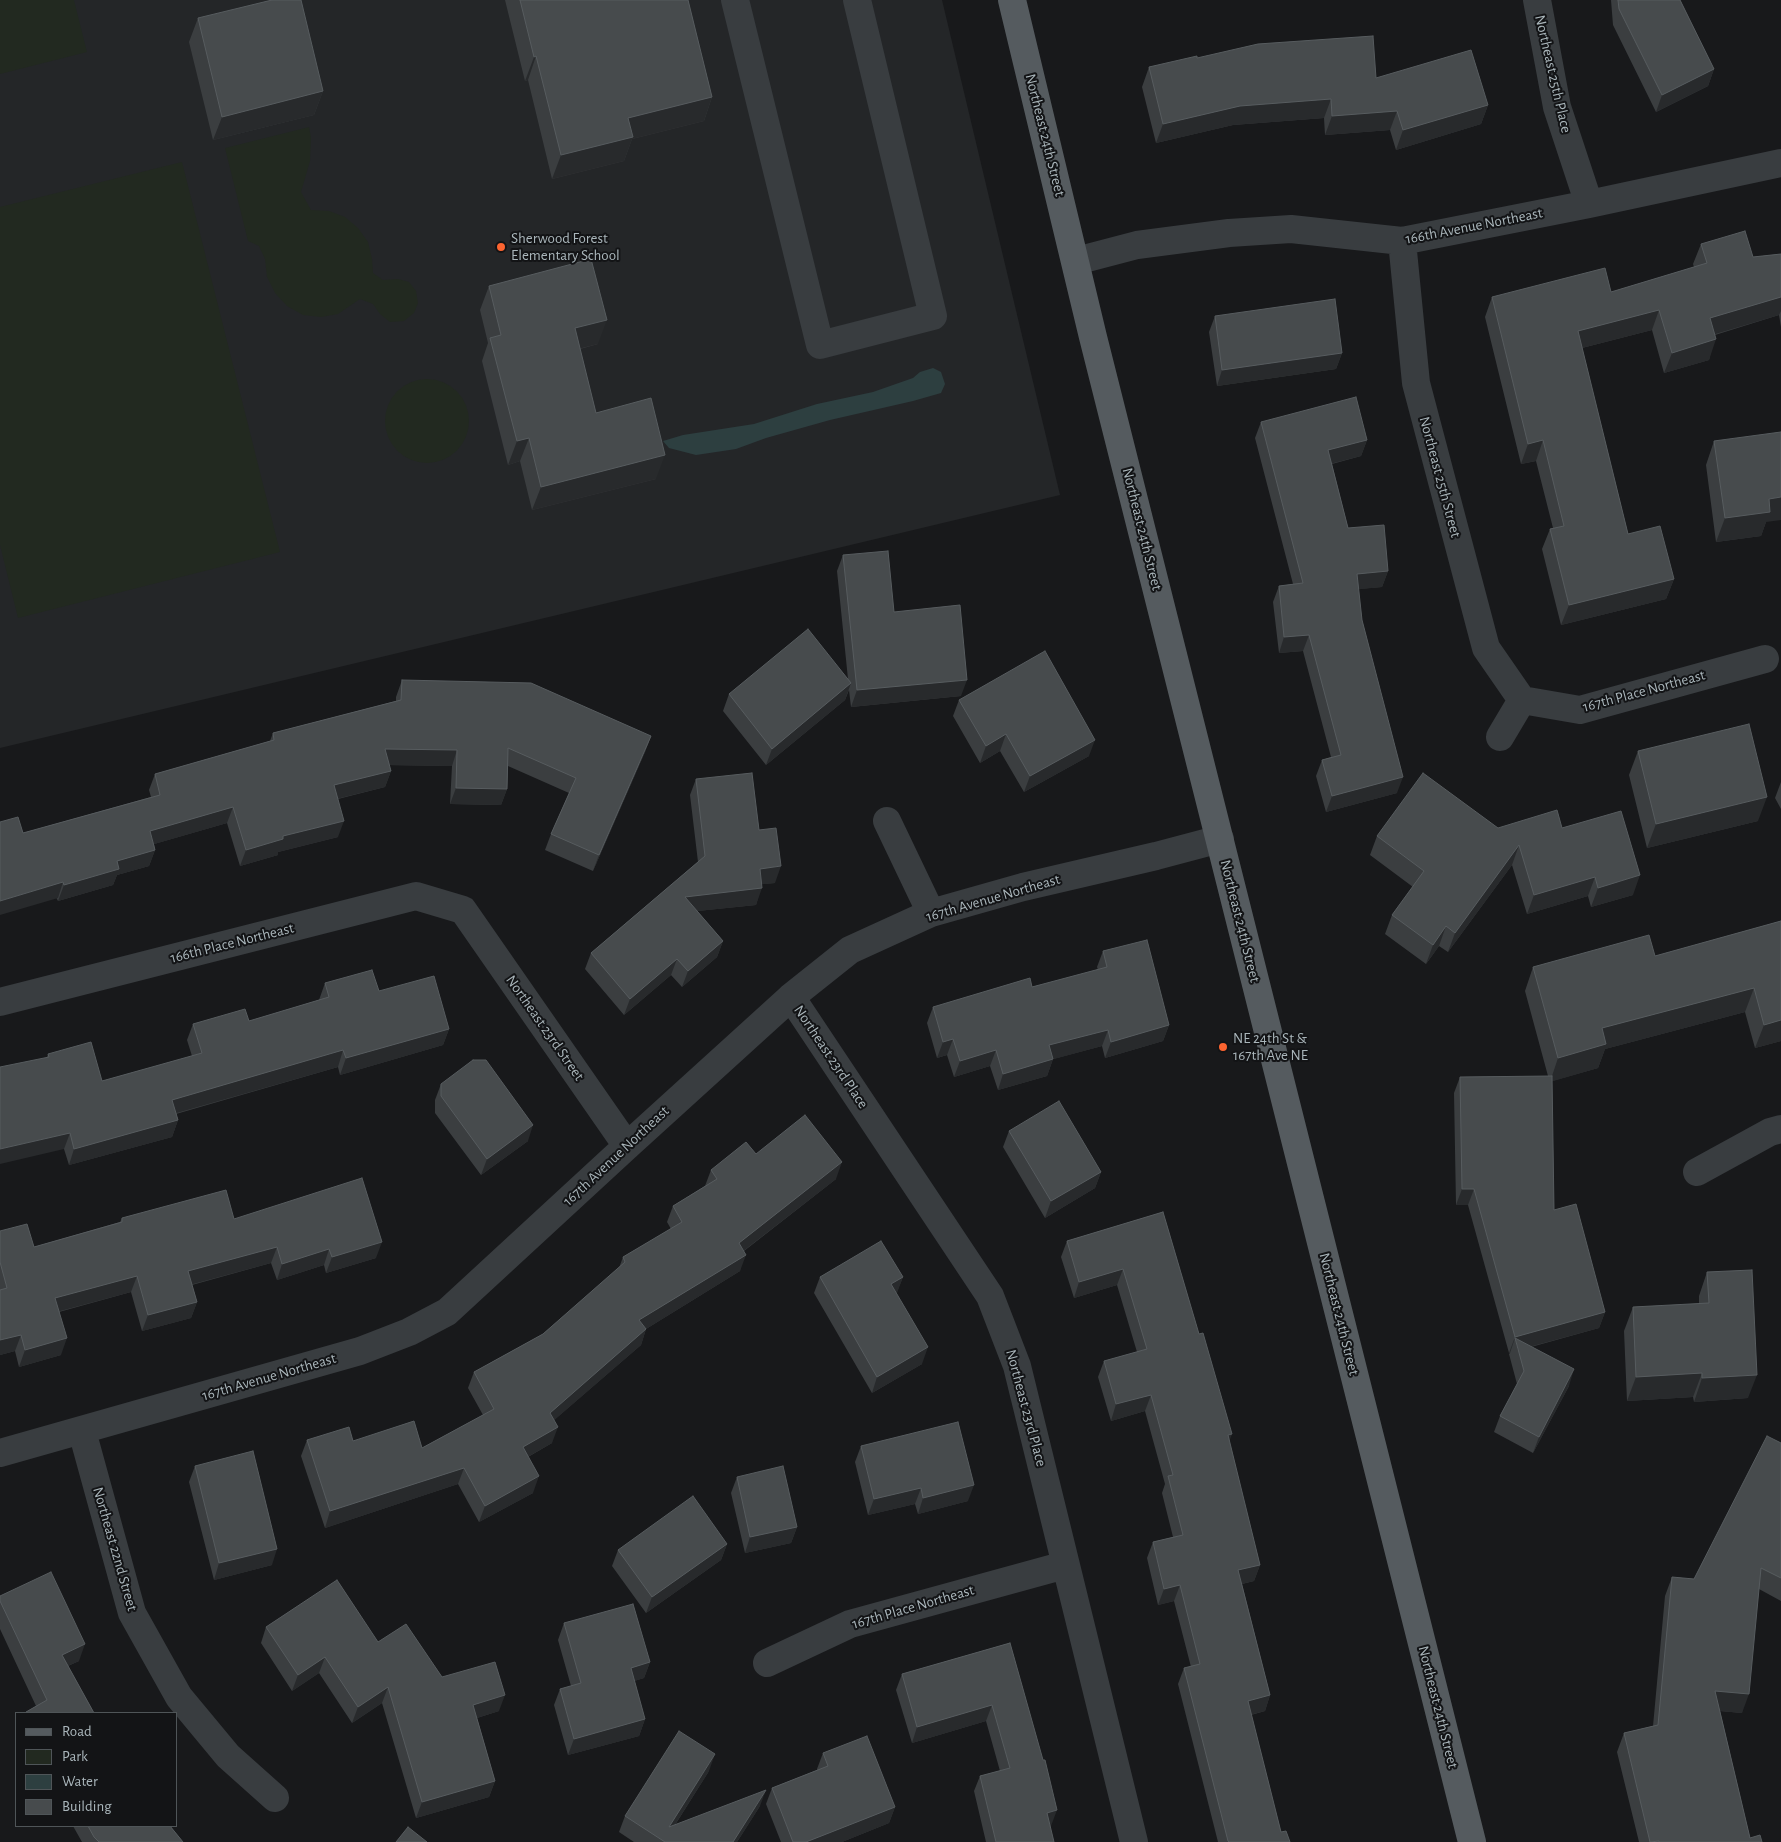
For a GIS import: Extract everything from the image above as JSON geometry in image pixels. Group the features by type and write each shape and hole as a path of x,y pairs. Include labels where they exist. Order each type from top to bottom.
{"main road":[{"name":"Northeast 24th Street","path":"1012,0 1096,347 1472,1842"}],"street":[{"path":"734,0 820,345 933,316 857,0"},
{"name":"Northeast 25th Place","path":"1537,0 1558,107 1589,204"},
{"name":"166th Avenue Northeast","path":"1076,261 1137,245 1237,232 1291,229 1402,241 1781,163"},
{"name":"Northeast 25th Street","path":"1402,241 1416,383 1486,648 1522,700"},
{"name":"167th Place Northeast","path":"1522,700 1580,710 1765,659"},
{"path":"1500,737 1522,700"},
{"path":"888,821 931,913"},
{"name":"167th Avenue Northeast","path":"0,1453 360,1351 417,1328 447,1312 790,997 850,950 931,913 1023,887 1220,839"},
{"name":"166th Place Northeast","path":"0,1002 416,896 463,910"},
{"name":"Northeast 23rd Street","path":"463,910 626,1146"},
{"name":"Northeast 23rd Place","path":"790,997 990,1296 1017,1366 1134,1842"},
{"path":"1697,1172 1770,1132 1781,1129"},
{"name":"Northeast 22nd Street","path":"82,1431 132,1613 179,1697 228,1756 275,1798"},
{"name":"167th Place Northeast","path":"767,1663 850,1624 1065,1565"}],"shaded area":[{"name":"Sherwood Forest Elementary School","path":"0,0 942,0 1060,495 0,748"}],"green space":[{"path":"0,0 74,0 87,52 0,74"},
{"path":"309,127 311,138 310,161 301,192 311,210 329,211 345,217 358,228 368,242 373,273 383,280 398,279 409,282 416,291 418,303 414,313 404,321 390,322 380,314 373,304 360,299 338,314 321,317 303,315 287,306 275,293 267,277 265,259 259,246 248,241 225,148"},
{"path":"182,162 280,552 18,618 0,545 0,207"},
{"path":"427,379 443,382 462,398 466,405 469,421 466,437 450,456 443,460 427,463 411,460 392,444 388,437 385,421 388,405 404,386 411,382"}],"water":[{"path":"933,368 941,372 945,384 941,393 830,420 766,438 736,449 696,455 669,448 663,441 683,435 754,424 817,404 873,392 913,378 920,372"}],"building":[{"path":"272,0 301,0 323,91 222,117 198,18"},
{"path":"520,0 688,0 712,97 628,118 633,137 561,155"},
{"path":"1618,0 1680,0 1714,69 1662,95 1619,9"},
{"path":"1373,36 1376,78 1471,50 1488,105 1403,130 1397,111 1332,116 1331,99 1240,106 1163,124 1149,67 1258,44"},
{"path":"1745,231 1753,257 1781,254 1781,297 1710,318 1716,339 1672,353 1659,310 1578,331 1628,534 1660,526 1674,579 1569,605 1550,529 1564,526 1543,440 1528,444 1492,297 1605,268 1611,292 1707,263 1701,244"},
{"path":"591,259 607,320 575,328 596,413 651,398 665,455 541,487 529,438 517,441 490,338 501,335 489,286"},
{"path":"1335,299 1342,353 1222,370 1215,316"},
{"path":"1356,397 1367,440 1328,450 1348,528 1384,525 1388,571 1357,574 1362,620 1403,777 1332,796 1322,760 1341,755 1309,635 1284,637 1279,586 1303,583 1261,422"},
{"path":"1781,432 1781,497 1769,499 1770,512 1725,518 1714,441"},
{"path":"888,551 894,612 960,605 967,680 857,690 843,555"},
{"path":"808,629 851,683 772,749 729,694"},
{"path":"1045,651 1095,740 1030,776 1006,734 986,746 959,700"},
{"path":"402,680 531,683 651,736 599,855 551,834 576,778 508,748 507,789 456,788 457,750 385,749 391,771 334,785 344,821 283,836 283,839 246,850 233,807 150,831 155,850 117,861 119,869 64,885 63,882 0,901 0,822 18,817 23,833 160,795 155,774 274,740 273,733 401,700"},
{"path":"1749,724 1767,797 1656,824 1638,751"},
{"path":"752,773 759,830 776,828 781,866 760,869 762,888 685,897 723,941 688,971 677,959 630,999 591,953 705,856 696,779"},
{"path":"1423,773 1498,828 1557,810 1562,828 1621,811 1640,875 1598,888 1595,877 1534,895 1519,845 1455,933 1446,926 1433,945 1392,915 1424,871 1377,836"},
{"path":"1781,921 1781,1020 1764,1025 1754,988 1602,1028 1606,1044 1558,1058 1533,967 1649,935 1655,956"},
{"path":"1147,940 1169,1025 1111,1042 1108,1030 1049,1045 1053,1059 1003,1074 996,1050 960,1061 953,1039 943,1042 933,1007 1030,978 1032,987 1107,967 1103,951"},
{"path":"372,970 379,991 434,976 449,1029 346,1058 343,1050 172,1100 178,1120 74,1149 70,1133 0,1149 0,1067 49,1057 48,1054 91,1042 102,1081 202,1053 193,1024 245,1009 249,1021 329,997 325,983"},
{"path":"473,1060 486,1060 533,1125 487,1159 441,1096 441,1084"},
{"path":"1552,1076 1554,1210 1576,1204 1605,1312 1515,1337 1474,1189 1462,1189 1460,1077"},
{"path":"1059,1101 1101,1172 1051,1201 1009,1131"},
{"path":"805,1115 842,1162 739,1243 746,1255 639,1320 646,1329 550,1413 558,1427 523,1447 539,1476 485,1506 464,1468 330,1511 307,1440 349,1427 353,1441 414,1421 422,1448 494,1409 474,1372 543,1334 625,1262 623,1257 682,1222 673,1206 717,1179 711,1170 746,1142 756,1154"},
{"path":"362,1178 382,1242 332,1257 329,1249 282,1264 277,1247 188,1271 197,1302 148,1315 137,1276 55,1298 67,1338 25,1350 21,1335 0,1340 0,1290 7,1288 0,1262 0,1231 27,1224 34,1247 122,1222 122,1218 226,1190 234,1219"},
{"path":"1163,1212 1199,1334 1203,1333 1232,1434 1228,1435 1260,1565 1238,1570 1270,1695 1248,1701 1281,1832 1286,1831 1290,1842 1228,1841 1184,1668 1200,1664 1180,1585 1164,1589 1153,1542 1183,1535 1168,1476 1173,1475 1151,1395 1116,1404 1104,1361 1147,1349 1123,1269 1079,1282 1067,1241"},
{"path":"881,1241 903,1277 891,1284 928,1347 877,1377 820,1277"},
{"path":"1752,1270 1757,1375 1702,1378 1702,1373 1636,1377 1633,1307 1709,1303 1707,1272"},
{"path":"1515,1338 1574,1369 1539,1437 1500,1416 1524,1371"},
{"path":"958,1422 974,1485 923,1498 921,1488 874,1499 861,1446"},
{"path":"1767,1436 1781,1443 1781,1578 1761,1568 1749,1694 1715,1691 1750,1838 1760,1835 1762,1842 1650,1842 1624,1733 1658,1725 1672,1577 1694,1579"},
{"path":"253,1451 277,1549 219,1563 195,1466"},
{"path":"783,1466 797,1527 750,1537 737,1477"},
{"path":"693,1496 727,1544 652,1597 618,1550"},
{"path":"51,1572 85,1644 62,1655 93,1712 26,1712 47,1700 0,1601 0,1596"},
{"path":"337,1580 378,1642 406,1624 442,1677 495,1662 505,1695 473,1705 495,1781 422,1802 388,1687 358,1707 325,1657 298,1675 266,1627"},
{"path":"633,1604 650,1662 631,1668 645,1719 574,1739 560,1689 581,1683 564,1623"},
{"path":"1010,1643 1043,1760 1045,1760 1057,1810 1047,1813 1054,1842 996,1842 980,1776 1010,1768 992,1705 917,1727 902,1674"},
{"path":"679,1731 715,1754 669,1827 766,1790 733,1842 665,1842 625,1816"},
{"path":"867,1736 895,1807 806,1842 793,1842 772,1788 828,1766 823,1753"},
{"path":"89,1827 171,1827 183,1842 99,1842"},
{"path":"408,1827 427,1842 396,1842"}],"place":[{"name":"Sherwood Forest Elementary School","path":"501,247"},
{"name":"NE 24th St & 167th Ave NE","path":"1223,1047"}]}
